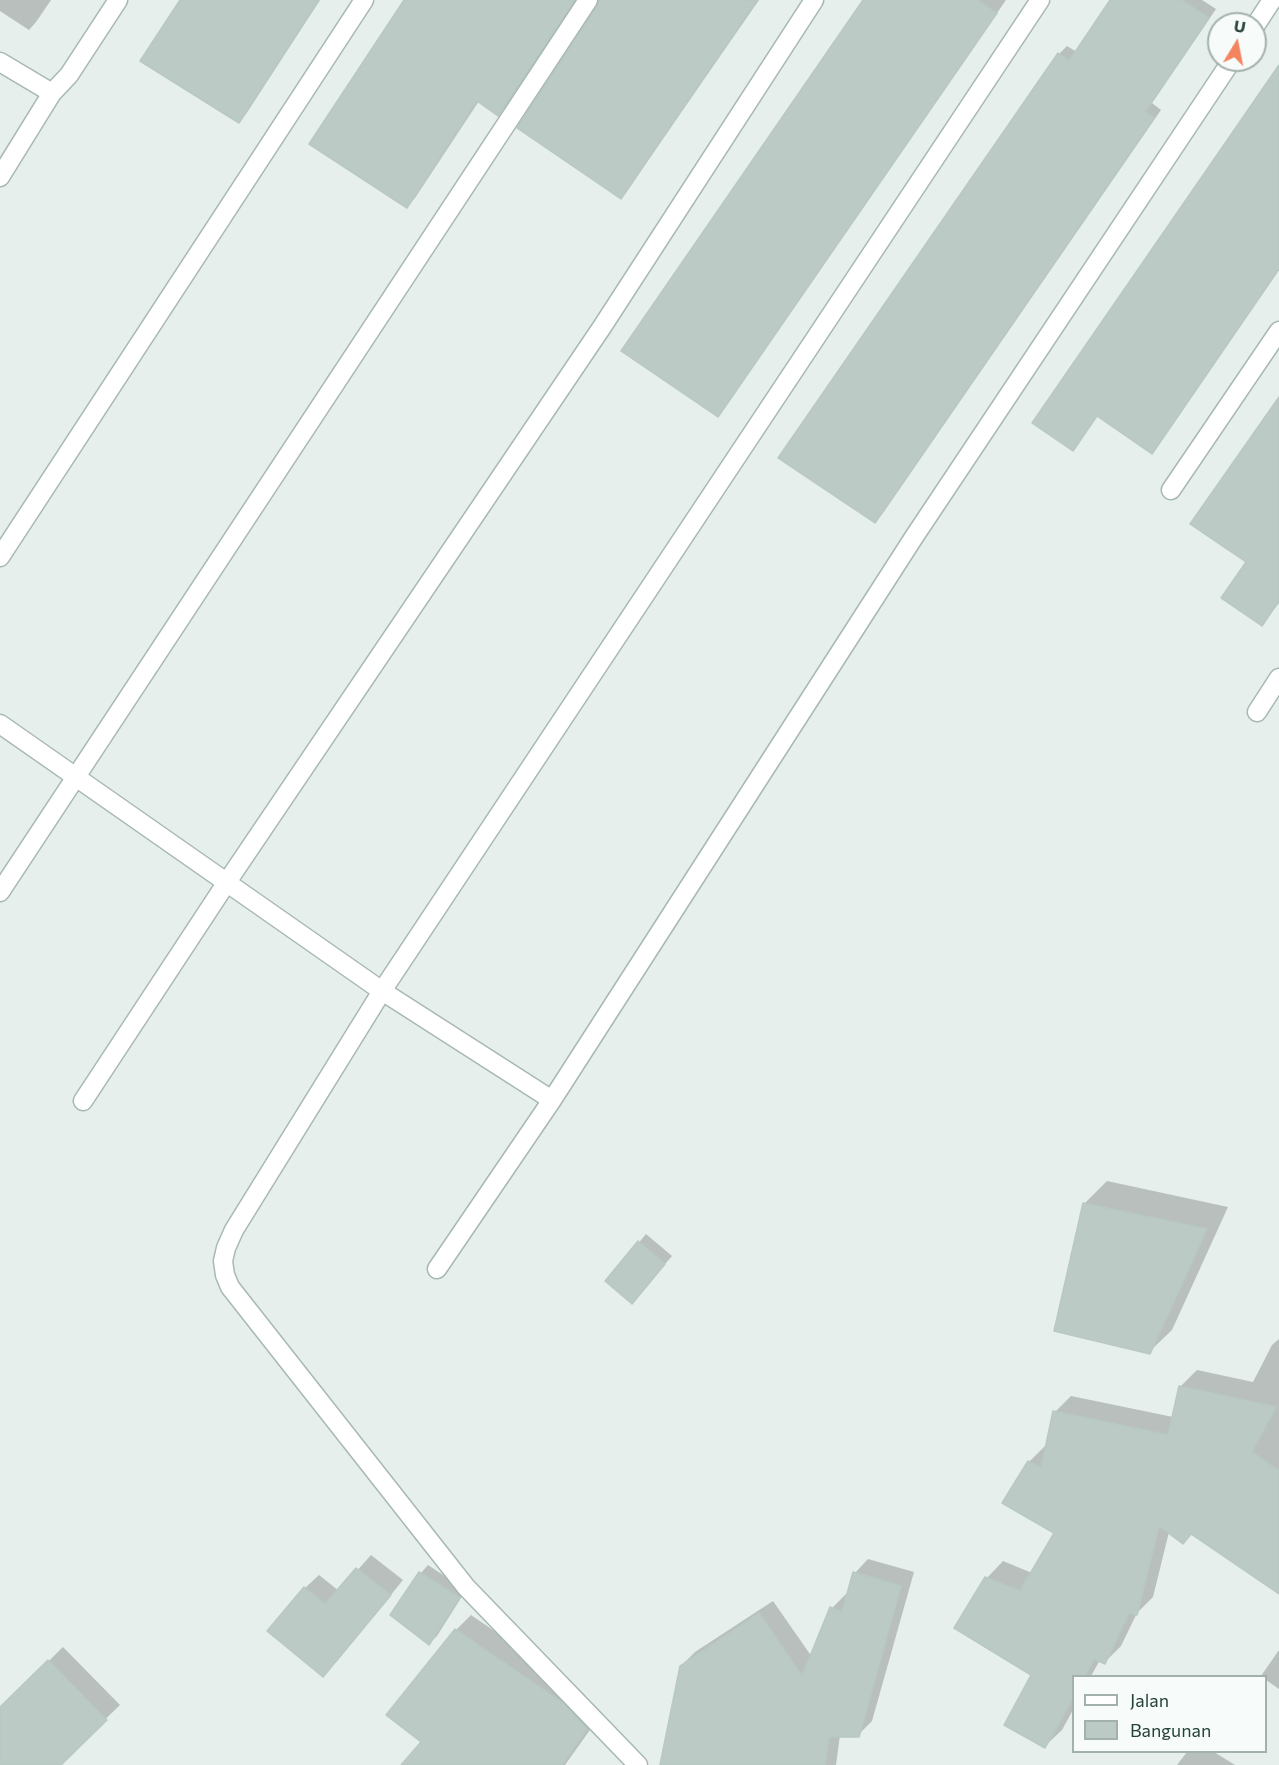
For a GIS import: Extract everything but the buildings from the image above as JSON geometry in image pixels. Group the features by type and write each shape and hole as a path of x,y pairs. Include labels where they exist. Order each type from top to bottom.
{"street":[{"path":"0,177 52,93 69,75 118,0"},
{"path":"0,557 364,0"},
{"path":"0,892 588,0"},
{"path":"83,1101 227,882 602,327 814,0"},
{"path":"638,1765 466,1587 230,1287 223,1261 234,1230 382,991 1040,0"},
{"path":"0,62 52,93"},
{"path":"437,1269 552,1100 914,537 1224,72"},
{"path":"1171,490 1279,331"},
{"path":"1257,712 1279,678"},
{"path":"0,724 382,991 552,1100"}]}
